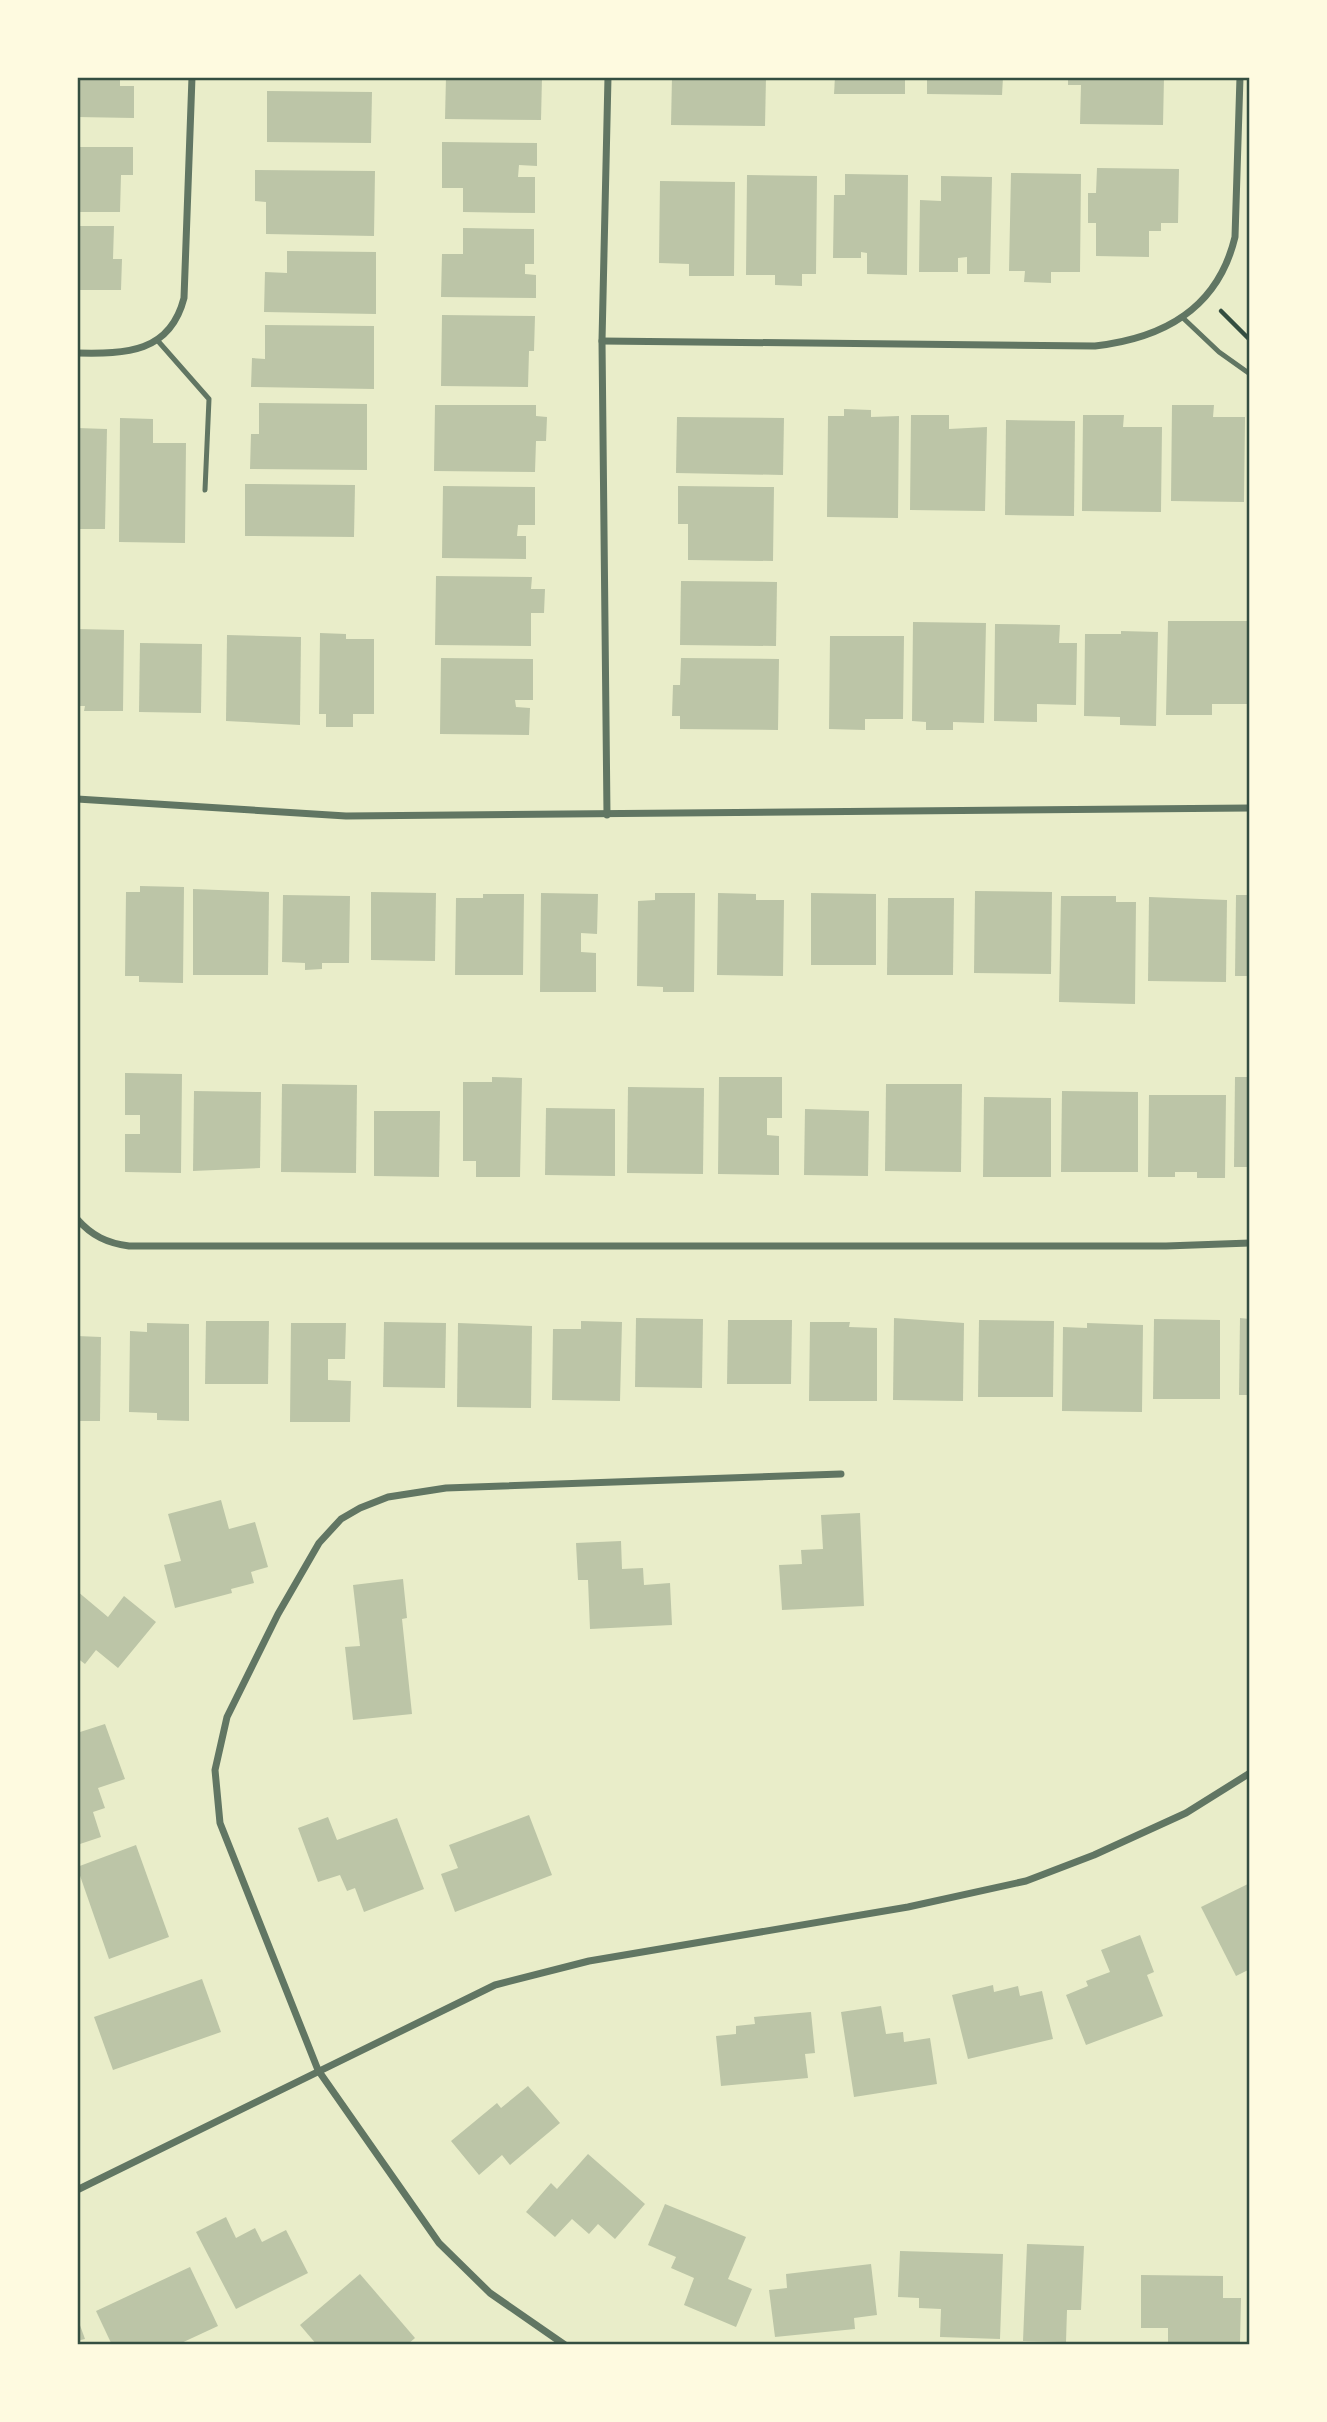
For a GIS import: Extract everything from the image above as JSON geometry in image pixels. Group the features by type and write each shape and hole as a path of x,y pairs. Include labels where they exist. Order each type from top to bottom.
{"street":[{"path":"77,353 120,354 158,341 179,318 184,298 192,77"},
{"path":"607,815 603,341 608,77"},
{"path":"603,341 1096,346 1146,337 1182,317 1220,281 1235,237 1240,77"},
{"path":"77,799 346,816 1250,808"},
{"path":"77,1219 88,1231 108,1243 129,1246 1166,1246 1250,1243"},
{"path":"565,2345 490,2292 447,2252 318,2070 220,1823 215,1770 227,1717 278,1615 319,1543 341,1519 360,1508 388,1497 446,1488 841,1474"},
{"path":"77,2190 495,1985 589,1961 908,1907 1026,1881 1094,1855 1186,1813 1250,1773"}],"lane":[{"path":"1182,317 1219,352 1250,374"},
{"path":"158,341 209,399 205,491"}],"path":[{"path":"1206,296 1250,340"}],"building":[{"path":"77,77 120,77 120,86 134,86 134,118 77,117"},
{"path":"446,77 542,77 541,120 445,119"},
{"path":"672,77 766,77 765,126 671,125"},
{"path":"835,77 905,77 905,94 834,94"},
{"path":"927,77 1003,77 1002,95 927,94"},
{"path":"1068,77 1164,77 1163,125 1080,124 1081,85 1068,85"},
{"path":"267,91 372,92 371,143 267,142"},
{"path":"442,142 537,143 537,166 519,165 518,177 535,177 535,213 463,212 463,188 442,188"},
{"path":"77,147 133,147 133,175 121,175 120,212 77,212"},
{"path":"1097,168 1179,169 1178,223 1161,223 1161,231 1149,231 1149,257 1096,256 1096,223 1088,223 1088,193 1096,193"},
{"path":"255,170 375,171 374,236 266,234 266,202 255,201"},
{"path":"1011,173 1081,174 1080,272 1051,272 1051,283 1024,282 1025,271 1009,271"},
{"path":"845,174 908,175 907,275 867,274 867,253 861,252 861,258 833,258 834,195 845,195"},
{"path":"747,175 817,176 816,274 802,274 802,286 775,285 775,275 746,275"},
{"path":"941,176 992,177 990,274 967,274 967,257 958,258 958,272 919,272 920,200 941,201"},
{"path":"660,181 735,182 734,276 689,276 689,264 659,263"},
{"path":"77,226 114,226 113,259 122,259 121,290 77,290"},
{"path":"463,228 534,229 534,264 525,264 525,274 536,275 536,298 441,297 442,254 463,254"},
{"path":"287,251 376,252 376,314 264,312 265,272 287,273"},
{"path":"442,315 535,316 534,351 529,351 528,387 441,386"},
{"path":"265,325 374,326 374,389 251,387 252,358 265,359"},
{"path":"259,403 367,404 367,470 250,469 251,434 259,434"},
{"path":"435,405 536,405 536,416 547,417 546,441 536,441 535,472 434,471"},
{"path":"1172,405 1214,405 1213,417 1245,417 1244,502 1171,501"},
{"path":"844,409 871,410 871,417 899,416 898,518 827,517 828,416 844,416"},
{"path":"911,415 949,415 949,429 987,427 985,511 910,510"},
{"path":"1083,415 1124,415 1123,427 1162,427 1161,512 1082,511"},
{"path":"677,417 784,418 783,475 676,473"},
{"path":"120,418 153,419 153,443 186,443 185,543 119,542"},
{"path":"1006,420 1075,421 1074,516 1005,515"},
{"path":"77,428 107,429 105,529 77,529"},
{"path":"245,484 355,485 354,537 245,536"},
{"path":"443,486 535,487 535,525 518,525 517,536 526,536 526,559 442,558"},
{"path":"678,486 774,487 773,561 688,560 688,524 678,524"},
{"path":"436,576 532,577 531,589 545,589 544,613 531,613 531,646 435,645"},
{"path":"681,581 777,582 776,646 680,645"},
{"path":"1168,621 1249,621 1248,704 1212,704 1212,715 1166,715"},
{"path":"913,622 986,623 984,723 953,722 953,730 926,730 926,722 912,721"},
{"path":"995,624 1060,625 1059,643 1077,643 1076,705 1037,704 1037,722 994,721"},
{"path":"77,629 124,630 123,711 84,711 85,706 77,706"},
{"path":"1121,631 1158,632 1156,726 1120,725 1120,717 1084,716 1085,634 1121,634"},
{"path":"320,633 346,634 346,639 374,639 374,714 353,714 353,727 326,727 326,714 319,714"},
{"path":"227,635 301,637 300,725 226,721"},
{"path":"830,636 904,636 903,719 865,719 865,730 829,729"},
{"path":"140,643 202,644 201,713 139,712"},
{"path":"441,658 533,659 533,700 515,700 516,707 530,708 529,735 440,734"},
{"path":"681,658 779,659 778,730 680,729 680,716 672,716 673,685 680,685"},
{"path":"140,886 184,887 183,983 139,982 139,976 125,976 126,892 140,892"},
{"path":"193,889 269,892 268,975 193,975"},
{"path":"975,891 1052,892 1051,974 974,973"},
{"path":"371,892 436,893 435,961 371,960"},
{"path":"541,893 598,894 597,934 581,933 581,952 596,953 596,992 540,992"},
{"path":"655,893 695,893 694,992 663,992 663,987 637,986 638,901 655,900"},
{"path":"718,893 756,894 756,900 784,900 783,976 717,975"},
{"path":"811,893 876,894 876,965 811,965"},
{"path":"483,894 524,894 523,975 455,975 456,898 483,898"},
{"path":"283,895 350,896 349,963 322,963 322,969 305,970 305,963 282,962"},
{"path":"1236,895 1250,895 1250,976 1235,976"},
{"path":"1061,896 1116,896 1116,902 1136,902 1135,1004 1059,1002"},
{"path":"1149,897 1227,900 1226,982 1148,981"},
{"path":"888,898 954,898 953,975 887,975"},
{"path":"125,1073 182,1074 181,1173 125,1172 125,1134 140,1134 140,1115 125,1115"},
{"path":"492,1077 522,1078 520,1177 476,1177 476,1161 463,1161 463,1082 492,1082"},
{"path":"719,1077 782,1077 782,1118 767,1118 767,1135 779,1136 779,1175 718,1174"},
{"path":"1235,1077 1250,1077 1250,1167 1234,1167"},
{"path":"282,1084 357,1085 356,1173 281,1172"},
{"path":"886,1084 962,1084 961,1172 885,1171"},
{"path":"628,1087 704,1088 703,1174 627,1173"},
{"path":"194,1091 261,1092 260,1168 193,1171"},
{"path":"1062,1091 1138,1092 1138,1172 1061,1172"},
{"path":"1149,1095 1226,1095 1225,1178 1197,1178 1197,1172 1175,1172 1175,1177 1148,1177"},
{"path":"984,1097 1051,1098 1051,1177 983,1177"},
{"path":"546,1108 615,1109 615,1176 545,1175"},
{"path":"805,1109 869,1111 868,1176 804,1175"},
{"path":"374,1111 440,1111 439,1177 374,1176"},
{"path":"636,1318 703,1319 702,1388 635,1387"},
{"path":"894,1318 964,1323 963,1401 893,1400"},
{"path":"1240,1318 1250,1319 1250,1395 1239,1395"},
{"path":"1154,1319 1220,1320 1220,1399 1153,1399"},
{"path":"728,1320 792,1320 791,1384 727,1384"},
{"path":"979,1320 1054,1321 1053,1397 978,1397"},
{"path":"206,1321 269,1321 268,1384 205,1384"},
{"path":"581,1321 622,1322 620,1401 552,1400 553,1329 581,1329"},
{"path":"384,1322 446,1323 445,1388 383,1387"},
{"path":"810,1322 850,1322 849,1327 877,1328 877,1401 809,1401"},
{"path":"147,1323 189,1324 189,1421 157,1420 157,1413 129,1412 130,1331 147,1332"},
{"path":"291,1323 346,1323 345,1359 328,1359 328,1380 351,1381 350,1422 290,1422"},
{"path":"458,1323 532,1326 531,1408 457,1407"},
{"path":"1087,1323 1143,1325 1142,1412 1062,1411 1063,1327 1087,1328"},
{"path":"77,1336 101,1337 100,1421 77,1421"},
{"path":"221,1500 229,1529 255,1522 268,1567 251,1572 254,1583 231,1589 232,1593 175,1608 164,1565 181,1561 168,1514"},
{"path":"860,1513 864,1606 782,1610 779,1565 802,1564 801,1550 823,1549 821,1515"},
{"path":"621,1541 622,1569 643,1568 644,1585 670,1583 672,1625 590,1629 588,1580 578,1580 576,1543"},
{"path":"403,1579 407,1618 402,1619 412,1714 353,1720 345,1647 360,1646 353,1585"},
{"path":"77,1591 108,1617 124,1596 156,1622 118,1668 96,1650 85,1664 77,1658"},
{"path":"105,1724 125,1779 98,1788 105,1808 93,1812 101,1837 77,1845 77,1733"},
{"path":"529,1815 552,1875 455,1912 441,1874 458,1868 449,1845"},
{"path":"328,1817 337,1840 397,1818 424,1889 364,1912 355,1888 347,1891 340,1875 318,1882 298,1828"},
{"path":"136,1845 169,1937 109,1959 77,1867"},
{"path":"1250,1883 1250,1969 1236,1976 1201,1907"},
{"path":"1140,1935 1154,1972 1147,1975 1163,2016 1086,2045 1066,1995 1088,1986 1086,1981 1110,1972 1101,1950"},
{"path":"202,1979 221,2032 113,2070 94,2017"},
{"path":"993,1985 994,1992 1018,1986 1020,1996 1042,1991 1053,2039 968,2059 952,1995"},
{"path":"881,2006 886,2034 903,2032 904,2042 930,2038 937,2084 854,2097 841,2012"},
{"path":"811,2012 815,2053 805,2054 808,2078 721,2086 716,2036 736,2034 736,2026 755,2024 754,2017"},
{"path":"528,2086 560,2123 510,2165 502,2155 479,2175 451,2141 497,2103 501,2108"},
{"path":"588,2154 645,2204 615,2239 598,2224 589,2234 572,2219 555,2237 526,2212 551,2183 557,2189"},
{"path":"665,2204 746,2237 728,2279 752,2289 736,2327 684,2305 694,2278 671,2268 676,2257 648,2245"},
{"path":"226,2217 236,2238 255,2228 262,2242 286,2230 308,2273 236,2309 196,2232"},
{"path":"1027,2244 1084,2246 1081,2310 1067,2310 1066,2342 1023,2341"},
{"path":"900,2251 1003,2254 1000,2339 940,2337 941,2309 919,2308 919,2298 898,2297"},
{"path":"871,2264 877,2315 854,2318 855,2329 775,2337 769,2290 787,2288 786,2274"},
{"path":"190,2267 218,2326 177,2345 112,2345 96,2311"},
{"path":"360,2274 415,2338 407,2345 317,2345 300,2325"},
{"path":"1141,2275 1223,2276 1223,2298 1241,2298 1240,2343 1168,2342 1168,2328 1141,2328"},
{"path":"77,2317 85,2339 77,2341"}]}
